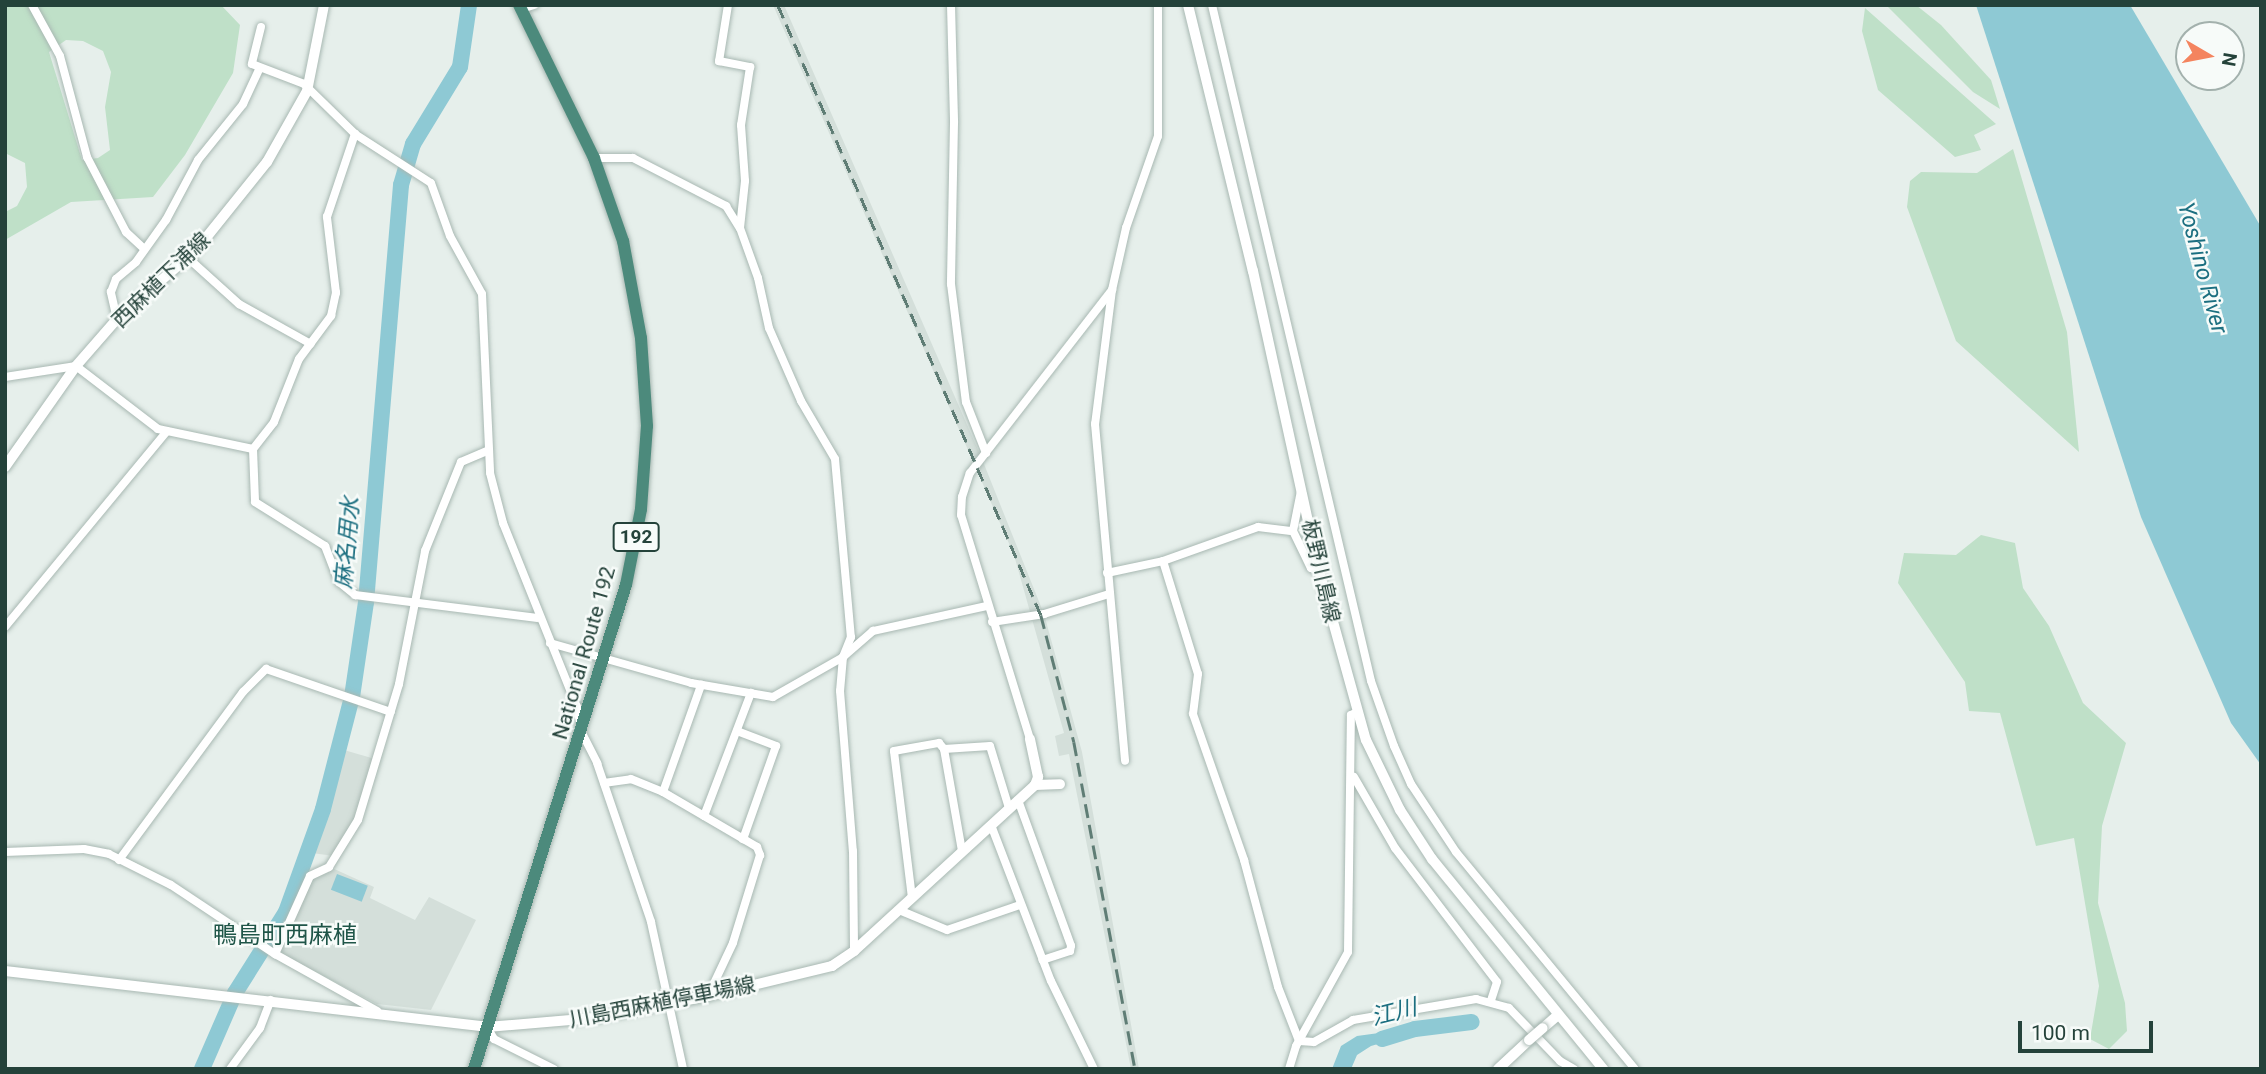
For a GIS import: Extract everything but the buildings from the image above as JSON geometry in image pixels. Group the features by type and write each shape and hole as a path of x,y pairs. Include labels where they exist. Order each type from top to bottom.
{"highway":[{"name":"National Route 192","path":"474,1069 582,733 634,550 647,426 634,292 623,241 594,158 525,7"}],"main road":[{"name":"西麻植下浦線","path":"5,467 76,366 117,319 188,258 267,162 307,91 324,5"},
{"name":"板野川島線","path":"1188,5 1302,488 1319,571 1357,712 1381,775 1411,830 1603,1069"},
{"path":"1030,739 1036,757 1035,785"},
{"name":"川島西麻植停車場線","path":"5,971 377,1011 487,1027 594,1018 672,1004 832,966 854,951 1035,785"}],"street":[{"path":"32,5 60,56 87,157 126,232 143,248"},
{"path":"728,5 719,61 750,68 741,125 745,181 740,228"},
{"path":"951,5 954,124 951,284 966,402 986,453"},
{"path":"1125,761 1108,594 1095,424 1112,290 1126,228 1158,135 1158,5"},
{"path":"1212,5 1371,681 1394,746 1411,784 1456,852 1635,1069"},
{"path":"261,27 251,64 304,84 307,91 355,134 422,174 431,183 450,236 482,294 490,473 503,523 538,618 577,707 582,733 604,783 651,922 672,1004 683,1069"},
{"path":"117,319 111,292 166,220 198,160 243,104 259,69"},
{"path":"355,134 327,217 336,293 331,316 296,365 274,422 253,449 254,502 325,546 340,582 355,595 538,618"},
{"path":"594,158 633,158 726,206 740,228 758,278 769,328 801,401 835,459 851,637 843,657 840,691 853,864 854,951"},
{"path":"188,258 239,304 311,344"},
{"path":"1030,739 986,606 961,514 966,480 1112,290"},
{"path":"5,376 76,366 147,422 167,430 253,449"},
{"path":"5,627 167,430"},
{"path":"274,953 310,876 329,867 358,820 391,712 417,603 425,551 461,462 489,450"},
{"path":"1302,488 1293,531 1311,568 1319,571"},
{"path":"1107,573 1163,561 1251,527 1293,531"},
{"path":"1163,561 1198,674 1193,715 1244,860 1278,987 1299,1041"},
{"path":"992,622 1044,614 1108,594"},
{"path":"550,643 701,685 773,697 843,657 873,631 986,606"},
{"path":"119,860 243,692 266,669 287,673 343,697 364,701 391,712"},
{"path":"663,792 701,685"},
{"path":"704,816 751,693"},
{"path":"1289,1069 1299,1041 1348,952 1353,774 1351,715 1357,712"},
{"path":"737,731 776,746 743,839"},
{"path":"912,898 894,751 939,743 944,749 962,852"},
{"path":"944,749 990,746 1009,808"},
{"path":"1353,774 1395,848 1497,982 1491,1000"},
{"path":"604,783 631,779 663,792 757,847 760,855 733,943 708,996"},
{"path":"1035,785 1060,784"},
{"path":"1018,800 1071,946 1069,951 1042,960"},
{"path":"991,825 1042,960 1094,1069"},
{"path":"5,852 84,849 119,860 171,885 274,953 377,1011"},
{"path":"899,910 947,930 1020,905"},
{"path":"1299,1041 1314,1042 1369,1017 1465,998 1491,1000 1515,1012 1558,1065 1574,1069"},
{"path":"230,1069 260,1028 271,1000"},
{"path":"1498,1069 1558,1015"},
{"path":"487,1027 494,1039 554,1069"}],"shaded area":[{"path":"773,5 784,5 982,459 1044,614 1082,752 1139,1069 1131,1069 1069,754 1059,756 1055,736 1064,733 1014,555"},
{"path":"344,750 375,759 357,815 334,856 312,853"},
{"path":"332,868 374,887 370,898 415,920 429,897 476,920 431,1010 377,1004 280,953 314,876"}],"green space":[{"path":"5,5 221,5 240,25 233,73 185,155 153,197 71,202 5,240 5,212 17,206 27,187 25,163 5,153","holes":["66,40 83,41 103,51 111,72 105,107 110,150 98,158 82,160 49,52"]},
{"path":"1886,5 1916,5 1941,25 1991,80 2000,109 1973,92"},
{"path":"1865,8 1996,124 1974,135 1981,150 1955,157 1878,90 1862,31"},
{"path":"2013,149 2067,332 2079,452 1956,341 1907,207 1910,181 1921,172 1977,173"},
{"path":"1981,535 2015,543 2023,588 2049,626 2083,703 2126,743 2102,826 2098,903 2125,1003 2127,1031 2109,1049 2090,1039 2099,986 2074,838 2036,846 2000,713 1969,711 1965,682 1898,583 1904,553 1956,555"}],"water":[{"name":"Yoshino River","path":"1976,5 2130,5 2175,81 2175,91 2181,91 2261,227 2261,765 2231,723 2141,517"},
{"path":"337,874 368,886 362,902 331,890"},
{"path":"1401,1030 1402,1037 1371,1046 1357,1055 1351,1069 1332,1069 1341,1046 1357,1036"}],"waterway":[{"name":"麻名用水","path":"202,1069 235,993 286,912 323,809 352,697 366,602 401,185 413,144 460,67 469,5"},
{"name":"江川","path":"1382,1039 1415,1029 1472,1022"}],"railway":[{"path":"778,5 1041,615 1074,742 1135,1069"}],"district":[{"name":"鴨島町西麻植","path":"285,936"}]}
